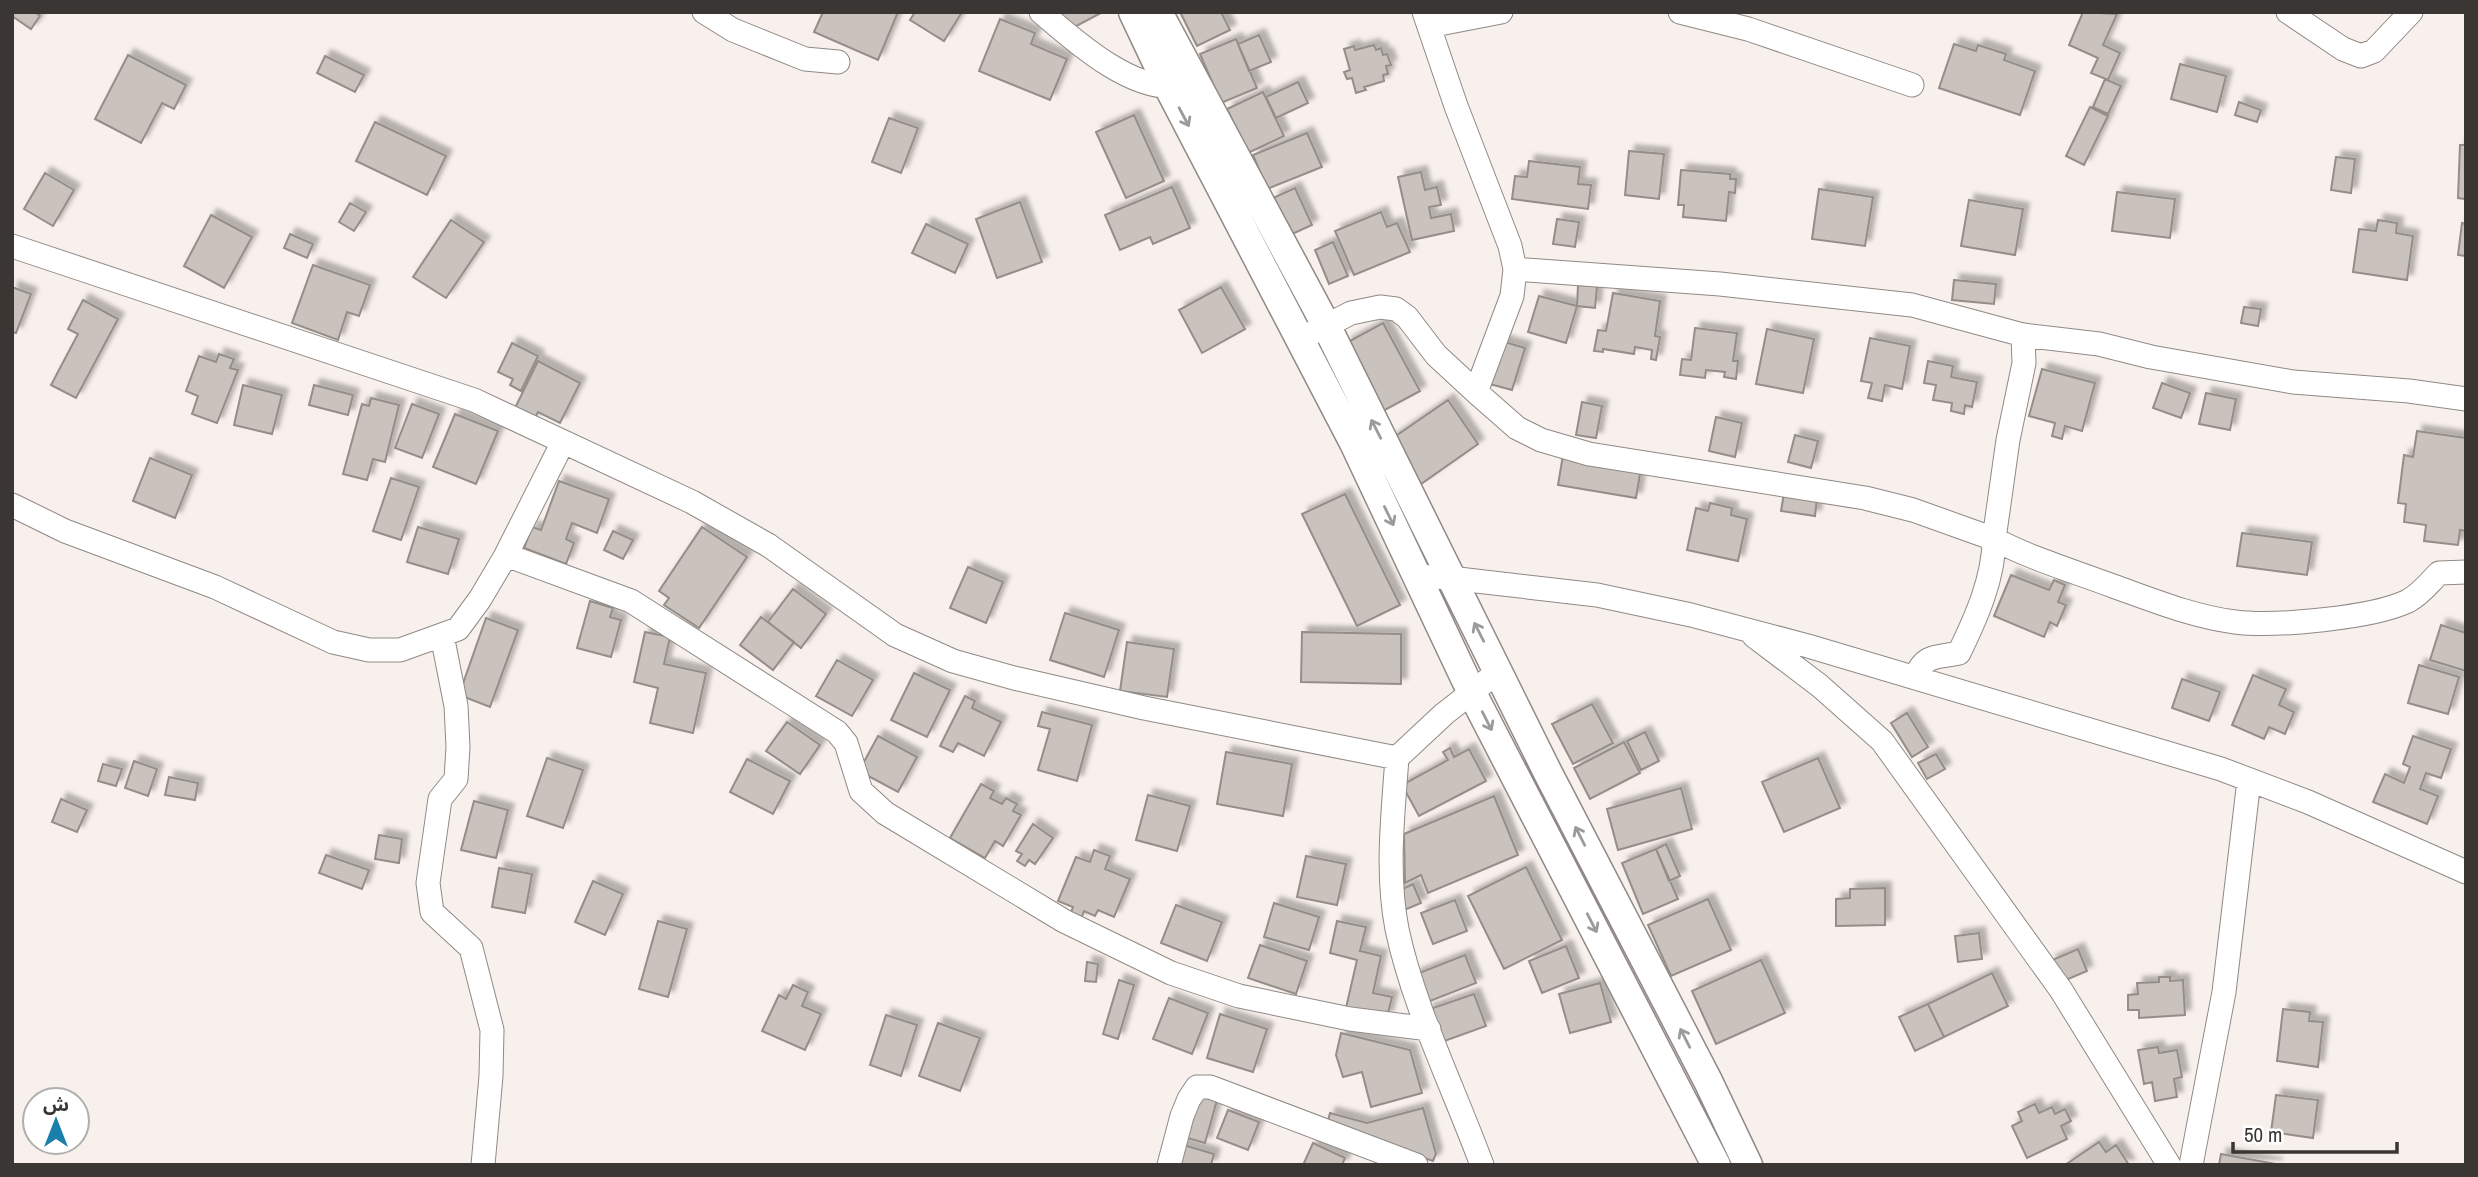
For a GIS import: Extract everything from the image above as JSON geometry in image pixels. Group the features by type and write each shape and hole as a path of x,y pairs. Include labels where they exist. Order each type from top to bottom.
{"main road":[{"path":"1133,12 1169,88 1354,443 1471,691 1716,1165"},
{"path":"1158,12 1327,327 1450,578 1748,1165"},
{"path":"1574,888 1600,874"},
{"path":"1680,1092 1707,1082"}],"street":[{"path":"704,12 733,30 805,59 838,62"},
{"path":"1041,12 1083,47 1132,76 1169,88 1196,84"},
{"path":"1476,392 1508,309 1515,269 1510,246 1426,19 1502,12"},
{"path":"2288,12 2343,49 2361,56 2374,51 2411,12"},
{"path":"1694,14 1748,29 1912,85"},
{"path":"12,246 474,400 692,502 768,545 895,635 953,661 1143,708 1398,758"},
{"path":"1515,269 1720,284 1912,305 2023,335 2099,344 2151,357 2292,382 2409,391 2466,399"},
{"path":"1300,338 1351,313 1380,307 1396,309 1407,317 1436,355 1476,392 1517,428 1541,440 1589,454 1866,498 1913,510 1994,539 2022,553 2160,602 2235,622 2279,622 2369,613 2408,601 2422,592 2439,573 2466,572"},
{"path":"1914,677 1922,663 1933,657 1959,653 1971,629 1991,572 2008,440 2024,363 2023,335"},
{"path":"12,505 65,531 215,587 333,642 369,650 400,650 458,629 480,599 506,555 563,442"},
{"path":"506,555 631,601 837,732 846,743 861,791 885,813 1064,921 1171,973 1239,996 1350,1019 1429,1029"},
{"path":"1418,576 1597,595 1691,615 1914,677 2221,769 2308,802 2466,872"},
{"path":"1746,630 1820,686 1882,741 2061,990 2169,1165"},
{"path":"442,635 456,706 458,747 456,779 440,799 428,883 432,912 471,948 492,1030 483,1165"},
{"path":"1482,1165 1418,1000 1397,928 1391,872 1398,758 1471,691 1499,671"},
{"path":"2191,1165 2224,992 2249,780"},
{"path":"1169,1165 1189,1099 1198,1087 1210,1087 1384,1160 1416,1165"}],"building":[{"path":"12,12 35,12 40,16 31,29 12,16"},
{"path":"823,12 898,12 878,60 814,32"},
{"path":"915,12 962,12 944,41 910,20"},
{"path":"1059,12 1101,12 1101,13 1069,30"},
{"path":"1180,12 1221,12 1230,30 1197,46"},
{"path":"2083,12 2117,14 2103,45 2120,53 2108,80 2091,73 2098,58 2069,45"},
{"path":"1000,19 1035,33 1031,44 1067,59 1050,100 979,71"},
{"path":"1259,35 1271,62 1249,71 1238,44"},
{"path":"1236,39 1257,88 1221,103 1200,54"},
{"path":"1954,44 1976,51 1978,45 2006,54 2004,60 2035,71 2020,115 1939,88"},
{"path":"1374,45 1376,50 1381,48 1383,55 1387,54 1391,65 1386,66 1388,74 1383,75 1384,81 1364,87 1366,90 1356,93 1352,78 1347,79 1344,72 1350,70 1344,49 1354,46 1355,50"},
{"path":"128,55 186,85 174,109 162,103 141,143 95,119"},
{"path":"325,56 364,75 355,92 317,73"},
{"path":"2180,64 2226,76 2217,112 2171,99"},
{"path":"2105,79 2121,86 2108,114 2093,107"},
{"path":"1298,82 1308,103 1276,118 1266,97"},
{"path":"1263,92 1284,136 1248,153 1227,109"},
{"path":"2239,102 2261,110 2257,122 2235,115"},
{"path":"2090,107 2108,116 2084,165 2066,156"},
{"path":"1134,115 1164,181 1126,198 1096,132"},
{"path":"889,118 918,128 901,173 872,162"},
{"path":"375,122 446,156 427,195 356,161"},
{"path":"1307,133 1322,167 1267,189 1253,155"},
{"path":"2460,145 2466,145 2466,199 2458,198"},
{"path":"1629,151 1664,154 1659,199 1625,195"},
{"path":"2336,157 2355,159 2351,193 2331,190"},
{"path":"1529,161 1580,167 1578,184 1591,185 1588,209 1512,199 1515,176 1527,177"},
{"path":"1681,170 1730,174 1730,179 1736,179 1735,193 1729,192 1726,221 1683,217 1684,205 1678,205"},
{"path":"1421,172 1425,190 1437,187 1441,205 1429,207 1431,218 1451,214 1454,231 1412,240 1398,177"},
{"path":"45,173 74,190 53,226 24,209"},
{"path":"1172,187 1190,228 1153,244 1150,237 1120,250 1105,215"},
{"path":"1295,188 1312,225 1290,235 1273,198"},
{"path":"1819,189 1873,197 1865,246 1812,239"},
{"path":"2117,192 2175,199 2170,238 2112,231"},
{"path":"1969,200 2023,209 2015,255 1961,246"},
{"path":"1020,202 1042,262 997,278 976,219"},
{"path":"350,203 366,212 354,231 339,222"},
{"path":"1381,212 1387,227 1397,223 1410,252 1354,275 1335,231"},
{"path":"211,215 252,237 224,288 184,266"},
{"path":"1557,219 1579,222 1575,247 1553,244"},
{"path":"451,220 484,242 446,298 413,277"},
{"path":"2378,220 2397,223 2396,233 2413,236 2407,280 2353,272 2359,229 2376,231"},
{"path":"2462,223 2466,224 2466,256 2458,255"},
{"path":"926,224 968,244 955,273 912,253"},
{"path":"290,234 313,244 307,258 284,248"},
{"path":"1333,242 1348,276 1329,284 1315,250"},
{"path":"313,265 370,285 359,316 347,312 338,340 292,323"},
{"path":"1954,280 1996,284 1994,304 1952,300"},
{"path":"1578,285 1597,286 1595,308 1577,306"},
{"path":"12,287 31,294 16,333 12,332"},
{"path":"1221,287 1245,329 1202,353 1179,310"},
{"path":"1613,293 1660,301 1655,336 1660,337 1656,360 1651,359 1652,350 1635,347 1634,354 1603,349 1603,352 1594,351 1598,330 1606,331"},
{"path":"1539,296 1577,306 1566,343 1528,332"},
{"path":"83,300 118,319 76,398 51,385 78,334 68,329"},
{"path":"2244,307 2261,309 2258,326 2241,323"},
{"path":"1383,323 1420,391 1383,411 1346,343"},
{"path":"1695,328 1737,333 1733,361 1738,361 1736,379 1724,377 1725,372 1706,370 1705,378 1680,375 1682,359 1691,360"},
{"path":"1767,329 1814,339 1803,393 1756,384"},
{"path":"1870,338 1910,346 1902,389 1885,385 1882,401 1868,398 1872,383 1861,381"},
{"path":"1498,340 1525,348 1512,390 1486,383"},
{"path":"512,343 538,356 521,391 510,385 513,379 498,372"},
{"path":"219,354 234,359 230,368 238,370 217,423 192,414 198,396 186,391 199,356 216,362"},
{"path":"538,361 580,383 560,423 538,412 534,420 514,410"},
{"path":"1928,361 1953,366 1951,377 1977,382 1972,407 1965,405 1964,414 1951,411 1952,403 1933,400 1936,385 1924,383"},
{"path":"2042,369 2095,383 2082,431 2065,426 2062,439 2052,436 2055,423 2029,416"},
{"path":"2162,383 2190,393 2181,418 2153,408"},
{"path":"243,385 282,395 272,434 234,425"},
{"path":"314,385 353,395 348,415 309,405"},
{"path":"2206,393 2236,399 2230,430 2199,424"},
{"path":"371,398 399,405 385,462 373,459 367,480 343,474 362,404 369,406"},
{"path":"1448,400 1478,444 1421,484 1390,440"},
{"path":"1582,402 1602,406 1596,438 1576,435"},
{"path":"412,404 439,414 422,458 395,448"},
{"path":"455,414 498,431 476,484 433,467"},
{"path":"1716,417 1742,423 1735,457 1709,451"},
{"path":"2417,431 2466,438 2466,531 2460,530 2458,545 2424,541 2426,525 2404,522 2406,504 2398,503 2404,455 2413,457"},
{"path":"1795,435 1818,441 1811,468 1788,462"},
{"path":"1563,455 1641,468 1636,498 1558,485"},
{"path":"150,458 192,475 175,518 133,501"},
{"path":"391,478 419,487 401,540 373,531"},
{"path":"559,481 609,499 597,533 572,523 566,539 574,543 566,564 524,548 532,527 541,530"},
{"path":"1784,493 1817,498 1815,516 1781,511"},
{"path":"1345,494 1400,605 1357,626 1302,514"},
{"path":"1710,503 1732,508 1731,515 1747,519 1738,561 1687,550 1696,508 1708,511"},
{"path":"418,527 459,539 448,574 407,562"},
{"path":"702,527 747,557 699,628 664,605 669,598 659,591"},
{"path":"613,531 633,540 623,559 604,550"},
{"path":"2242,533 2312,542 2307,575 2237,566"},
{"path":"968,567 1003,582 986,623 950,608"},
{"path":"2011,575 2049,590 2054,580 2065,585 2058,602 2066,605 2057,626 2050,622 2044,637 1994,616"},
{"path":"793,589 826,614 801,648 768,622"},
{"path":"590,601 613,608 610,617 621,620 611,657 577,648"},
{"path":"1065,613 1119,630 1104,677 1050,660"},
{"path":"761,617 794,642 773,670 740,645"},
{"path":"486,618 518,630 490,707 459,695"},
{"path":"2441,625 2466,633 2466,671 2430,660"},
{"path":"645,632 670,637 664,664 706,673 693,733 650,723 658,688 634,682"},
{"path":"1302,632 1401,634 1401,684 1301,682"},
{"path":"1127,642 1174,649 1167,697 1120,691"},
{"path":"837,660 873,680 852,716 816,696"},
{"path":"2419,665 2459,677 2448,714 2408,703"},
{"path":"914,673 950,690 927,737 891,720"},
{"path":"2253,675 2286,689 2279,705 2294,712 2285,734 2269,727 2264,739 2232,725"},
{"path":"2182,679 2220,692 2209,721 2172,708"},
{"path":"965,696 975,701 972,708 1001,722 984,756 958,743 953,752 940,746"},
{"path":"1592,704 1613,743 1573,764 1552,724"},
{"path":"1042,712 1092,725 1077,781 1038,770 1050,729 1038,726"},
{"path":"1907,713 1928,747 1912,757 1891,723"},
{"path":"787,722 820,745 800,774 766,751"},
{"path":"1645,732 1659,761 1641,770 1627,741"},
{"path":"878,736 917,757 898,792 859,771"},
{"path":"2413,736 2451,749 2441,778 2426,773 2420,789 2438,796 2427,824 2373,802 2385,774 2404,783 2410,767 2403,764"},
{"path":"1624,742 1640,773 1590,799 1574,768"},
{"path":"1450,748 1454,757 1469,749 1486,781 1419,816 1402,785 1448,760 1443,752"},
{"path":"1226,752 1292,764 1283,816 1217,804"},
{"path":"1936,754 1945,769 1927,779 1918,763"},
{"path":"547,758 583,770 563,828 527,816"},
{"path":"1818,758 1840,808 1784,832 1762,782"},
{"path":"747,759 790,781 773,814 730,792"},
{"path":"134,761 157,769 148,796 125,788"},
{"path":"103,764 122,769 116,786 98,781"},
{"path":"169,777 198,783 195,800 165,795"},
{"path":"981,784 994,791 990,798 1002,804 1006,798 1017,804 1013,811 1021,815 1003,846 995,841 985,858 950,838"},
{"path":"1681,788 1692,829 1618,850 1607,809"},
{"path":"1148,795 1190,806 1177,851 1136,840"},
{"path":"1494,796 1518,855 1428,893 1421,875 1405,883 1404,834"},
{"path":"61,799 87,810 77,832 52,822"},
{"path":"474,801 508,810 496,858 461,850"},
{"path":"1033,824 1053,838 1035,864 1029,860 1025,866 1017,861 1022,854 1016,851"},
{"path":"379,835 402,839 399,863 375,859"},
{"path":"1666,844 1680,876 1669,881 1656,849"},
{"path":"1656,849 1678,899 1643,914 1622,863"},
{"path":"1094,850 1110,856 1105,869 1130,879 1114,917 1098,910 1095,916 1084,911 1081,919 1070,915 1073,907 1058,901 1076,857 1090,862"},
{"path":"326,855 369,870 362,889 319,873"},
{"path":"1306,856 1346,864 1337,905 1297,897"},
{"path":"1526,867 1562,940 1504,969 1468,896"},
{"path":"499,868 532,874 525,913 492,907"},
{"path":"593,881 623,894 605,935 575,922"},
{"path":"1413,884 1421,903 1402,911 1394,893"},
{"path":"1885,888 1885,925 1836,926 1836,899 1850,898 1850,889"},
{"path":"1708,899 1731,950 1671,976 1648,925"},
{"path":"1455,900 1467,931 1433,944 1421,913"},
{"path":"1274,903 1319,917 1309,950 1264,937"},
{"path":"1176,905 1222,922 1207,961 1161,943"},
{"path":"658,921 687,929 668,997 639,989"},
{"path":"1337,921 1366,927 1360,951 1381,956 1373,993 1392,997 1387,1017 1346,1008 1357,960 1330,953"},
{"path":"1979,933 1982,959 1958,962 1955,936"},
{"path":"1260,945 1307,961 1296,994 1248,978"},
{"path":"1566,946 1579,978 1542,993 1529,961"},
{"path":"2078,949 2087,971 2059,983 2050,961"},
{"path":"1465,955 1476,983 1425,1003 1414,975"},
{"path":"1761,960 1785,1013 1716,1044 1692,991"},
{"path":"1087,962 1098,964 1096,982 1085,981"},
{"path":"1992,973 2008,1006 1944,1037 1928,1004"},
{"path":"2159,977 2170,977 2170,981 2183,980 2185,1015 2139,1018 2139,1010 2128,1010 2128,995 2138,994 2137,983 2159,982"},
{"path":"1119,980 1134,985 1118,1039 1103,1034"},
{"path":"1600,983 1611,1022 1570,1033 1559,994"},
{"path":"793,985 808,992 802,1006 821,1014 805,1050 762,1031 779,995 786,999"},
{"path":"1474,994 1486,1026 1439,1043 1427,1010"},
{"path":"1169,998 1208,1013 1192,1054 1153,1039"},
{"path":"1928,1004 1944,1037 1915,1051 1899,1017"},
{"path":"2283,1009 2310,1012 2309,1021 2323,1022 2318,1067 2277,1061"},
{"path":"1220,1014 1267,1029 1253,1072 1207,1058"},
{"path":"886,1015 917,1025 901,1076 870,1065"},
{"path":"938,1023 980,1038 960,1091 919,1076"},
{"path":"1341,1033 1410,1050 1422,1093 1371,1107 1362,1072 1343,1077 1336,1055"},
{"path":"2158,1047 2159,1053 2177,1050 2182,1077 2174,1079 2177,1097 2155,1101 2152,1082 2144,1084 2138,1050"},
{"path":"1197,1093 1217,1100 1205,1143 1184,1137"},
{"path":"2276,1095 2318,1100 2313,1138 2271,1132"},
{"path":"2035,1104 2039,1113 2052,1107 2055,1114 2065,1109 2071,1121 2061,1126 2067,1139 2027,1158 2012,1126 2022,1121 2018,1112"},
{"path":"1423,1108 1436,1154 1433,1161 1326,1128 1330,1113 1367,1123"},
{"path":"1228,1110 1259,1122 1248,1150 1217,1138"},
{"path":"2099,1142 2106,1152 2116,1145 2129,1165 2065,1165"},
{"path":"1313,1143 1345,1158 1342,1165 1303,1165"},
{"path":"1180,1144 1214,1154 1211,1165 1174,1165"},
{"path":"2221,1154 2276,1164 2276,1165 2219,1165"}]}
